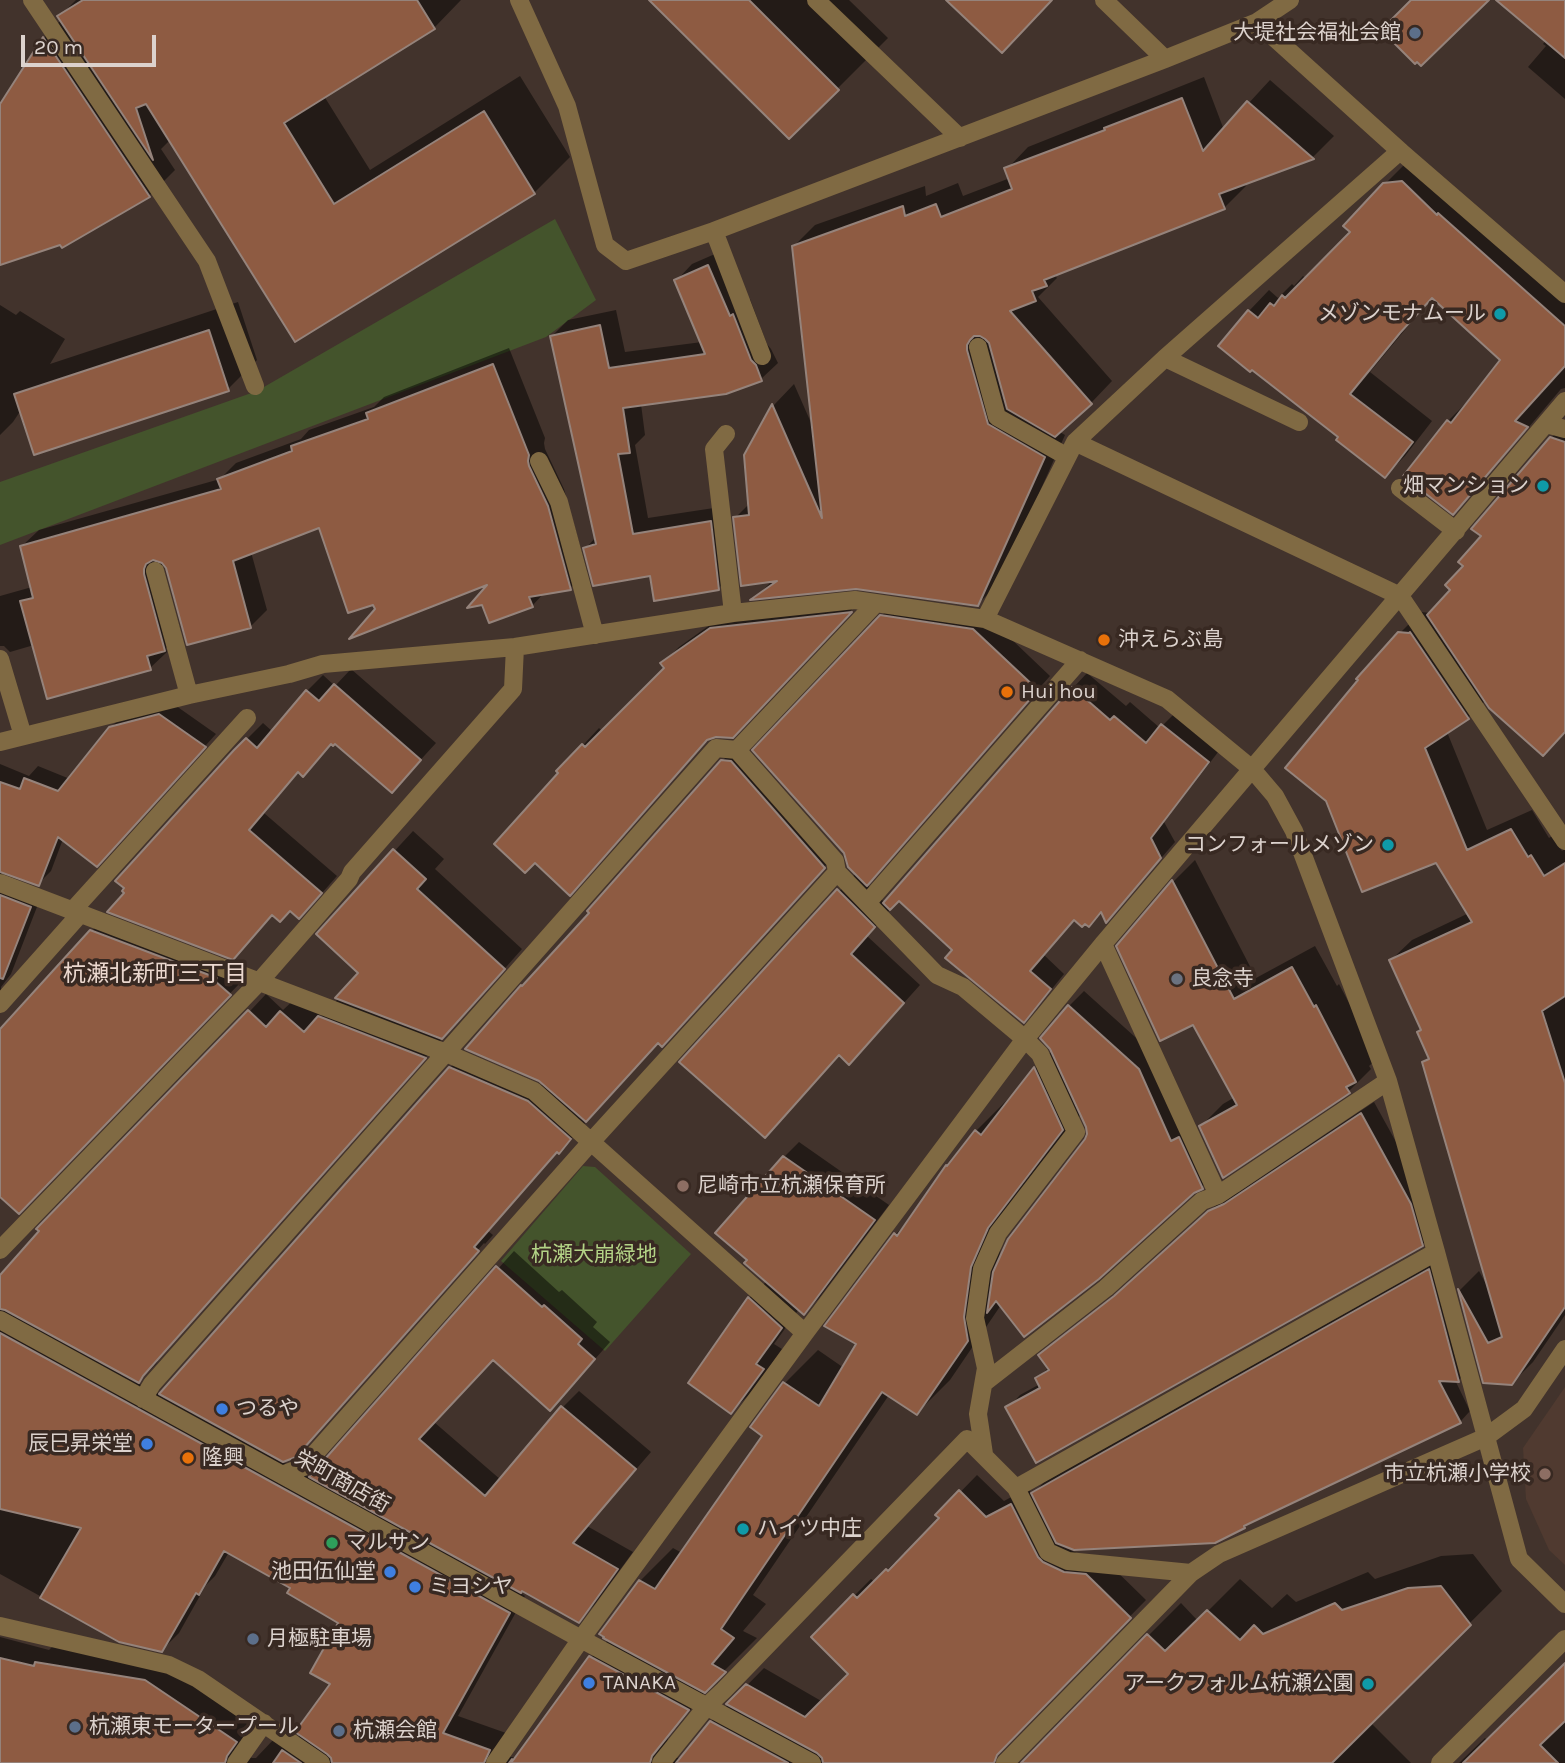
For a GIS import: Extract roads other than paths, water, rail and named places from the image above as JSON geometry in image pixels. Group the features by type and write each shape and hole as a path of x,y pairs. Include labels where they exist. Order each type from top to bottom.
{"street":[{"path":"32,0 207,261 255,386"},
{"path":"519,0 567,106 605,245 626,261 714,231 1166,59 1257,22 1290,0"},
{"path":"816,0 960,138"},
{"path":"1104,0 1166,59"},
{"path":"1257,22 1565,294"},
{"path":"985,618 1071,449 1165,358 1400,151"},
{"path":"714,231 762,356"},
{"path":"978,347 997,417 1400,596 1565,840"},
{"path":"1165,358 1299,422"},
{"path":"495,1763 581,1639 805,1333 1025,1039 1565,401"},
{"path":"1546,424 1565,429"},
{"path":"726,434 714,449 733,613"},
{"path":"539,461 559,502 595,635"},
{"path":"1400,488 1456,531"},
{"path":"155,570 189,695"},
{"path":"0,743 323,664 515,647 733,613 855,600 985,618 1167,699 1252,769 1275,796 1294,831 1388,1081 1519,1559 1565,1604"},
{"path":"737,750 876,603"},
{"path":"0,1250 259,982 513,688 515,647"},
{"path":"0,659 23,736"},
{"path":"867,903 1080,660"},
{"path":"0,1004 77,911 247,718"},
{"path":"143,1399 152,1384 716,748 737,750 835,861 837,872 937,975 963,987 1040,1054 1076,1132 998,1233 982,1269 975,1318 986,1368 978,1414 984,1454"},
{"path":"282,1475 303,1467 591,1142 837,872"},
{"path":"0,883 446,1053 534,1091 805,1333"},
{"path":"1103,944 1218,1195"},
{"path":"984,1383 1106,1288 1202,1201 1218,1195 1388,1081"},
{"path":"1016,1488 1436,1252"},
{"name":"栄町商店街","path":"0,1320 811,1763"},
{"path":"1005,1763 1191,1573 1219,1554 1486,1437 1524,1409 1565,1349"},
{"path":"661,1763 707,1706 967,1439 1016,1488 1048,1552 1068,1561 1191,1573"},
{"path":"0,1626 169,1665 198,1679 321,1763"},
{"path":"1440,1763 1565,1639"},
{"path":"236,1763 264,1723"}],"place":[{"name":"大堤社会福祉会館","path":"1415,33"},
{"name":"メゾンモナムール","path":"1500,314"},
{"name":"畑マンション","path":"1543,486"},
{"name":"沖えらぶ島","path":"1104,640"},
{"name":"Hui hou","path":"1007,692"},
{"name":"コンフォールメゾン","path":"1388,845"},
{"name":"良念寺","path":"1177,979"},
{"name":"尼崎市立杭瀬保育所","path":"683,1186"},
{"name":"つるや","path":"222,1409"},
{"name":"辰巳昇栄堂","path":"147,1444"},
{"name":"隆興","path":"188,1458"},
{"name":"市立杭瀬小学校","path":"1545,1474"},
{"name":"ハイツ中庄","path":"743,1529"},
{"name":"マルサン","path":"332,1543"},
{"name":"池田伍仙堂","path":"390,1572"},
{"name":"ミヨシヤ","path":"415,1587"},
{"name":"月極駐車場","path":"253,1639"},
{"name":"TANAKA","path":"589,1683"},
{"name":"アークフォルム杭瀬公園","path":"1368,1684"},
{"name":"杭瀬東モータープール","path":"75,1727"},
{"name":"杭瀬会館","path":"339,1731"}],"district":[{"name":"杭瀬北新町三丁目","path":"155,974"}],"park label":[{"name":"杭瀬大崩緑地","path":"594,1255"}]}
